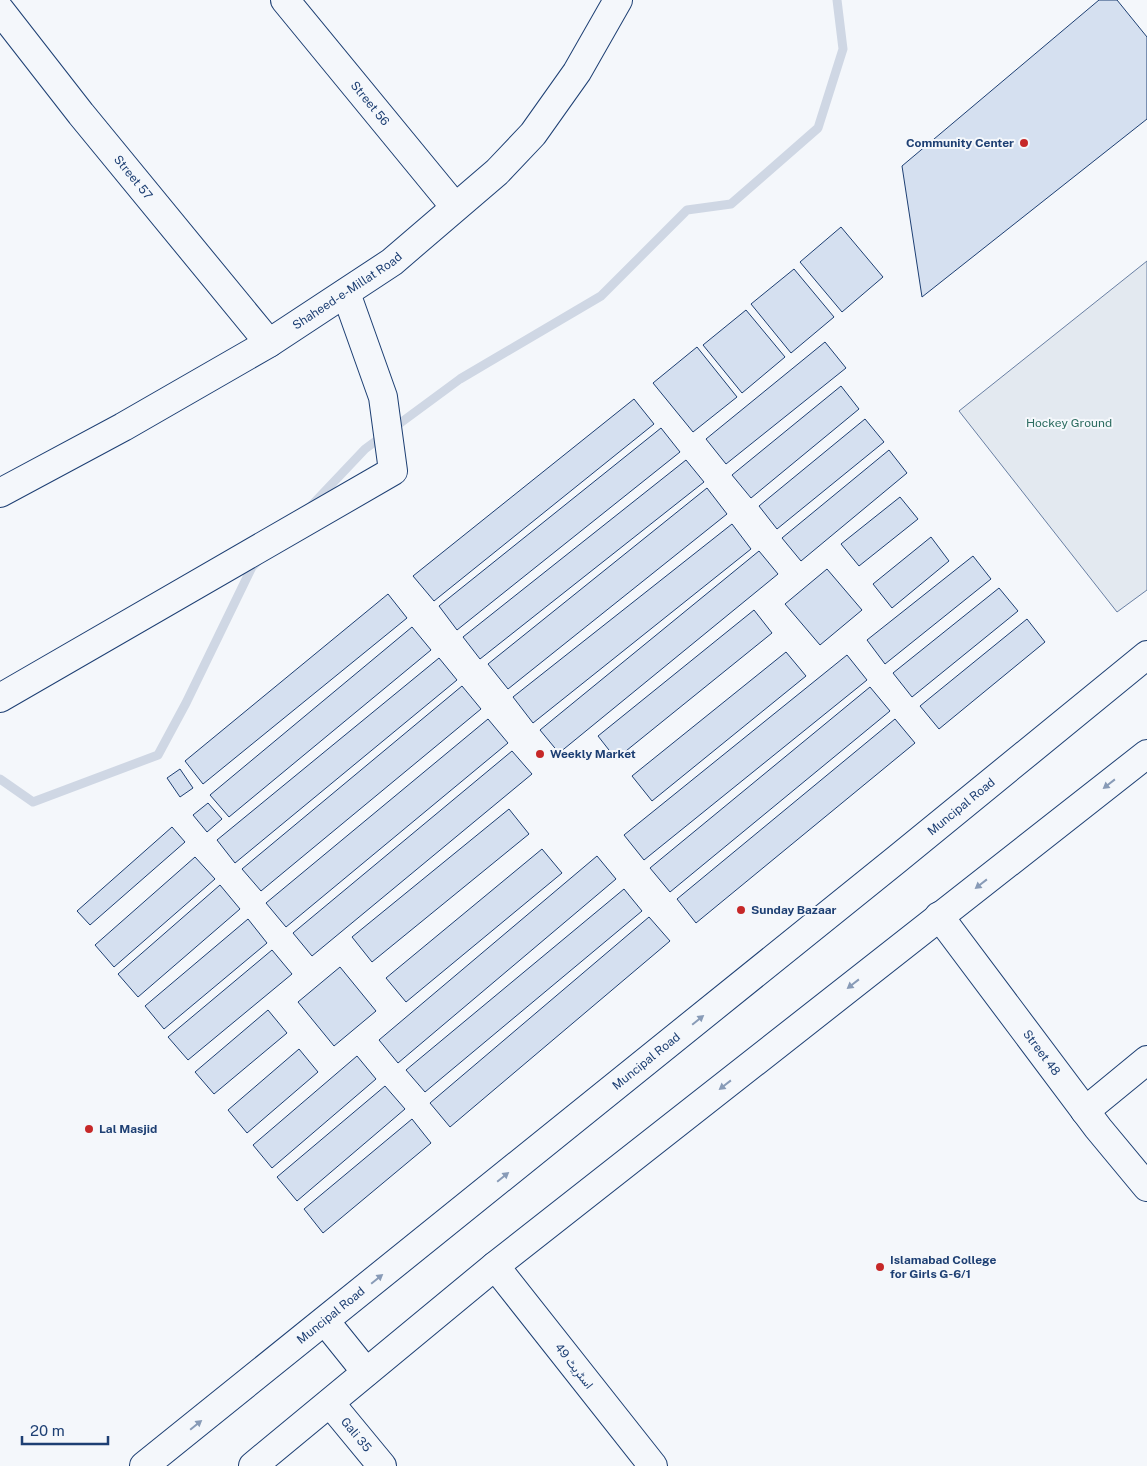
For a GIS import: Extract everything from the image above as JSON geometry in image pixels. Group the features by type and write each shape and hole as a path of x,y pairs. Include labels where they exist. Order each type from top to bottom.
{"street":[{"name":"Street 56","path":"285,0 455,207"},
{"name":"Shaheed-e-Millat Road","path":"0,493 123,428 269,343 392,262 497,172 534,134 578,72 618,0"},
{"name":"Street 57","path":"0,10 81,114 269,343"},
{"path":"0,698 393,471 383,397 346,293"},
{"name":"Muncipal Road","path":"144,1466 896,860 1147,655"},
{"path":"253,1466 494,1266 1147,754"},
{"name":"Street 48","path":"939,916 1085,1110 1147,1187"},
{"path":"1085,1110 1147,1060"},
{"name":"اسٹریٹ 49","path":"494,1266 652,1466"},
{"path":"325,1321 366,1372"},
{"name":"Gali 35","path":"330,1403 382,1466"}],"green space":[{"name":"Hockey Ground","path":"1147,261 1147,590 1117,612 959,411"}],"building":[{"name":"Community Center","path":"1099,0 1117,0 1147,37 1147,119 922,297 902,166"},
{"path":"841,227 883,277 842,312 800,262"},
{"path":"794,269 834,317 791,353 751,304"},
{"path":"746,310 785,357 742,393 703,345"},
{"path":"825,342 846,368 726,464 706,439"},
{"path":"697,347 737,397 693,432 653,383"},
{"path":"841,386 859,409 751,498 732,475"},
{"path":"634,399 654,424 434,601 413,576"},
{"path":"865,419 884,442 777,529 759,506"},
{"path":"661,428 680,452 457,630 439,606"},
{"path":"889,450 907,473 801,561 782,538"},
{"path":"686,460 704,482 480,659 463,637"},
{"path":"707,488 727,514 508,689 488,664"},
{"path":"900,497 918,519 859,566 841,544"},
{"path":"732,524 751,549 533,723 513,697"},
{"path":"931,537 949,561 892,608 873,584"},
{"path":"759,551 778,574 559,753 540,730"},
{"path":"973,556 991,579 885,664 867,640"},
{"path":"827,569 862,610 820,645 785,604"},
{"path":"999,588 1018,611 912,697 893,673"},
{"path":"388,594 407,618 203,784 185,761"},
{"path":"754,610 772,633 616,759 598,736"},
{"path":"1027,619 1045,642 939,729 920,706"},
{"path":"412,627 431,650 229,817 210,795"},
{"path":"786,652 806,676 652,801 632,776"},
{"path":"847,655 867,680 644,860 624,835"},
{"path":"439,658 457,680 235,863 217,840"},
{"path":"462,686 481,709 261,891 242,869"},
{"path":"870,687 890,711 670,892 650,868"},
{"path":"488,719 508,743 286,927 266,903"},
{"path":"895,719 915,743 696,923 677,899"},
{"path":"512,751 532,774 312,956 293,933"},
{"path":"180,769 193,788 180,797 167,778"},
{"path":"208,803 222,819 207,832 193,815"},
{"path":"509,809 529,834 372,962 352,937"},
{"path":"172,827 185,842 90,925 77,911"},
{"path":"542,849 562,873 406,1002 386,978"},
{"path":"597,856 616,879 398,1063 379,1040"},
{"path":"195,857 215,879 114,967 95,945"},
{"path":"220,885 240,909 138,997 118,974"},
{"path":"624,889 642,911 425,1092 406,1070"},
{"path":"649,917 670,941 450,1127 430,1103"},
{"path":"248,919 267,943 164,1029 145,1006"},
{"path":"272,950 292,974 188,1060 168,1037"},
{"path":"340,967 376,1011 334,1046 298,1002"},
{"path":"268,1010 287,1033 214,1094 195,1072"},
{"path":"299,1049 318,1072 247,1133 228,1110"},
{"path":"357,1056 376,1079 272,1168 253,1145"},
{"path":"385,1086 405,1109 297,1201 277,1177"},
{"path":"412,1119 431,1143 323,1233 304,1209"}],"waterway":[{"path":"310,507 365,449 460,379 601,296 687,210 731,204 818,128 843,49 837,0"},
{"path":"0,779 33,802 158,755 186,703 252,567 258,561"}],"place":[{"name":"Community Center","path":"1024,143"},
{"name":"Weekly Market","path":"540,754"},
{"name":"Sunday Bazaar","path":"741,910"},
{"name":"Lal Masjid","path":"89,1129"},
{"name":"Islamabad College for Girls G-6/1","path":"880,1267"}]}
